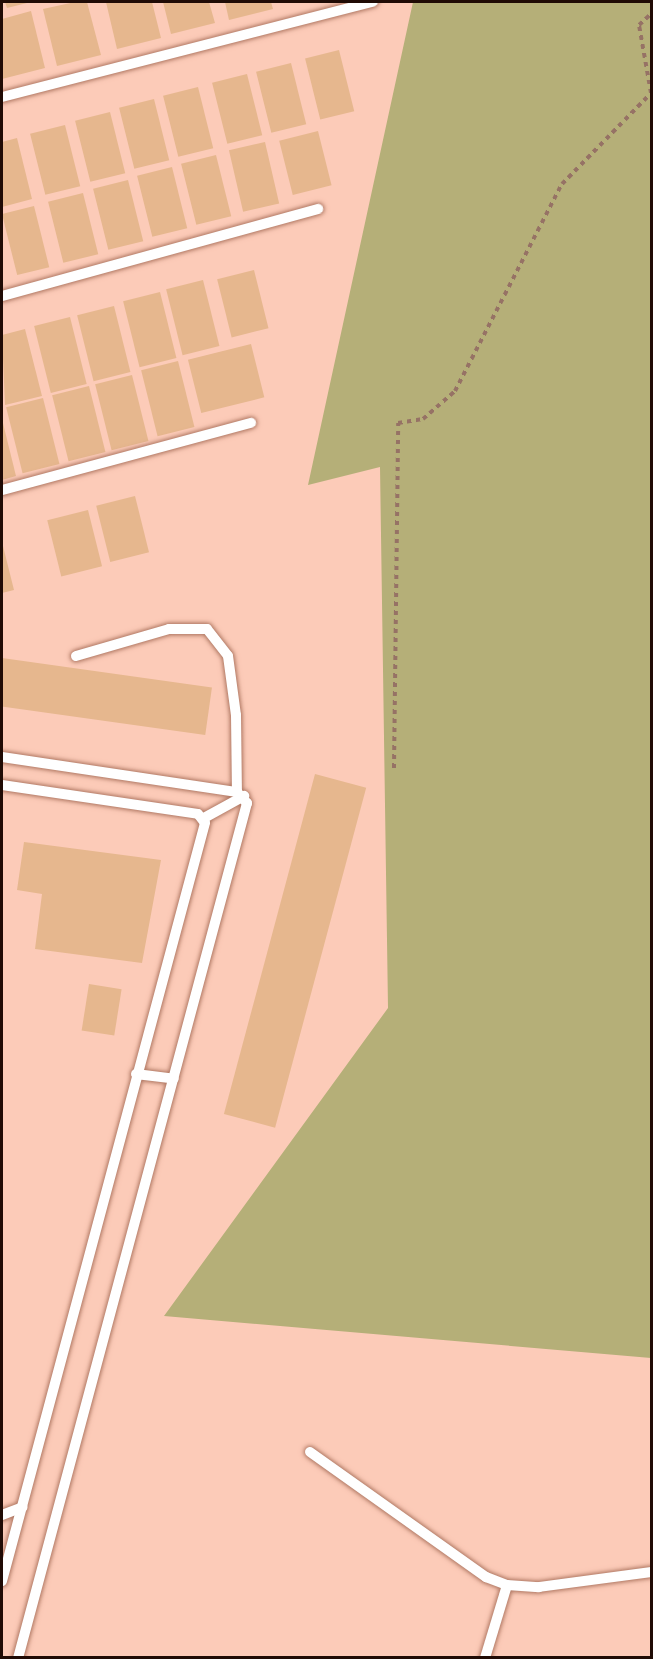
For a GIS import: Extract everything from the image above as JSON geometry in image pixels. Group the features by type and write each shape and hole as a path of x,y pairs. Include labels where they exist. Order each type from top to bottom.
{"lane":[{"path":"2,97 373,2"},
{"path":"2,296 318,209"},
{"path":"2,490 251,423"},
{"path":"18,1658 247,802 240,794 236,715 228,656 207,629 169,629 76,657"},
{"path":"2,757 240,794"},
{"path":"2,785 198,814 204,818"},
{"path":"2,1581 204,818 240,794"},
{"path":"136,1074 174,1079"},
{"path":"310,1452 486,1578 507,1585 539,1587 651,1572"},
{"path":"2,1515 23,1507"},
{"path":"485,1658 507,1585"}],"path":[{"path":"394,768 398,423 423,419 455,391 562,184 651,93 639,25 651,13"}],"shaded area":[{"path":"413,2 651,2 651,1358 164,1316 388,1008 380,467 308,485"}],"building":[{"path":"5,2 31,2 7,8"},
{"path":"75,2 87,2 101,55 57,66 43,9"},
{"path":"106,2 152,2 161,38 117,49"},
{"path":"163,2 209,2 215,23 171,34"},
{"path":"225,2 271,2 273,9 229,20"},
{"path":"31,11 45,68 2,79 2,19"},
{"path":"339,50 354,111 320,120 305,58"},
{"path":"291,63 306,124 271,133 256,72"},
{"path":"247,74 262,135 227,144 212,83"},
{"path":"198,87 213,148 178,157 163,96"},
{"path":"154,99 169,160 134,169 119,108"},
{"path":"110,112 125,173 90,182 75,121"},
{"path":"65,125 80,186 45,195 30,134"},
{"path":"318,131 332,185 293,195 279,141"},
{"path":"17,138 32,199 2,207 2,142"},
{"path":"265,142 279,203 243,212 229,150"},
{"path":"216,155 231,216 196,225 181,164"},
{"path":"172,167 187,228 152,237 137,176"},
{"path":"128,180 143,241 108,250 93,189"},
{"path":"83,193 98,254 63,263 48,202"},
{"path":"34,206 49,267 17,275 2,214"},
{"path":"254,270 269,328 232,337 217,279"},
{"path":"203,280 219,346 183,355 166,289"},
{"path":"160,292 176,358 140,367 123,301"},
{"path":"114,306 130,372 94,381 77,315"},
{"path":"70,317 87,384 51,393 34,326"},
{"path":"25,329 42,396 5,405 2,335"},
{"path":"251,344 264,397 201,413 188,360"},
{"path":"178,361 194,427 158,436 141,370"},
{"path":"132,375 148,441 112,450 95,384"},
{"path":"89,386 105,452 69,461 52,395"},
{"path":"43,398 59,464 23,473 6,407"},
{"path":"2,419 16,476 2,480"},
{"path":"135,496 149,552 110,562 96,506"},
{"path":"88,510 102,566 61,576 47,520"},
{"path":"2,542 14,590 2,593"},
{"path":"2,658 212,688 205,735 2,706"},
{"path":"315,774 366,788 275,1128 224,1114"},
{"path":"24,842 161,860 142,963 35,949 42,894 17,890"},
{"path":"89,984 122,989 114,1036 82,1030"}]}
